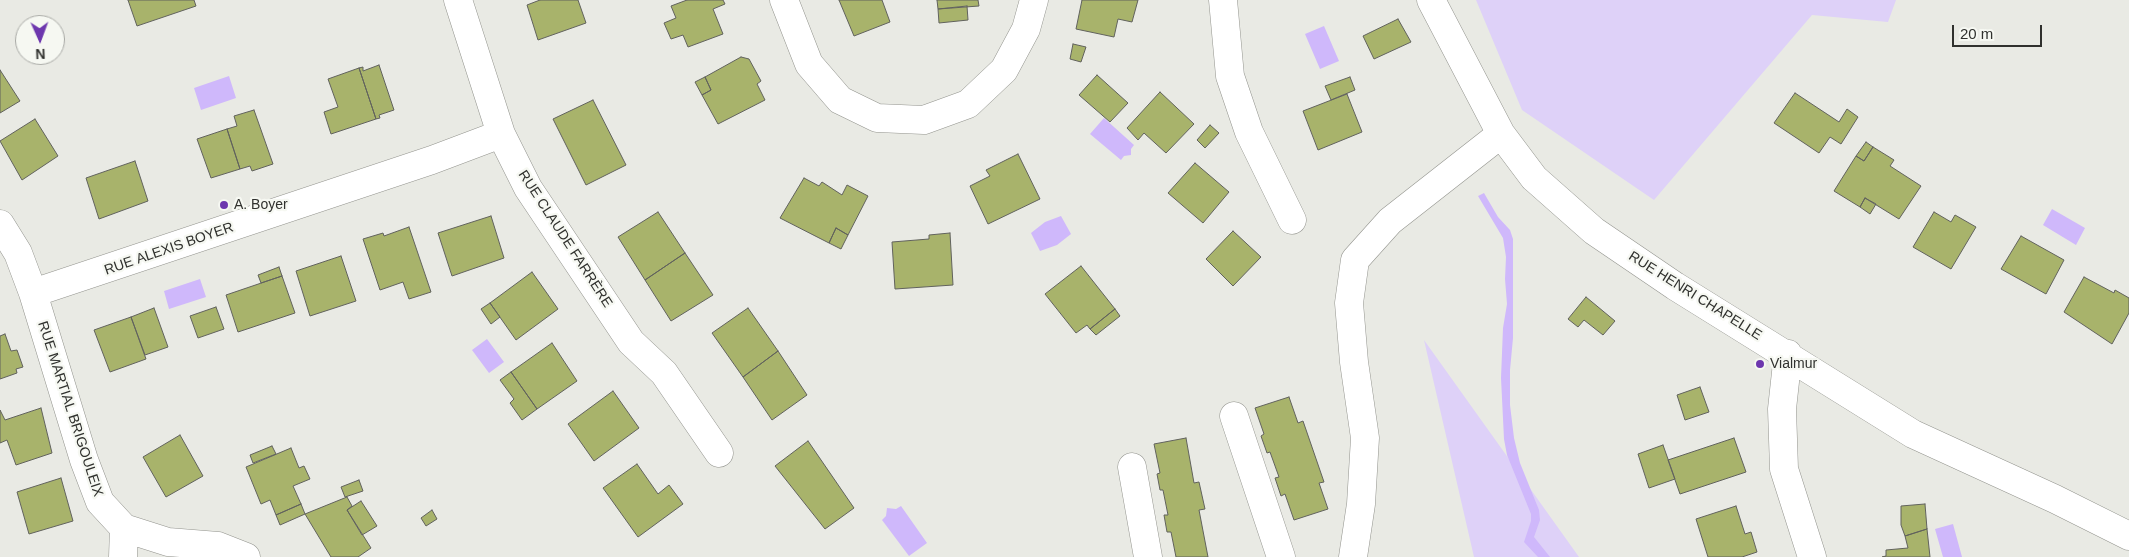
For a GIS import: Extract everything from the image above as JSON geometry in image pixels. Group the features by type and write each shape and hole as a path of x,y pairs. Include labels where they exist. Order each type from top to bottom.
{"street":[{"name":"RUE CLAUDE FARRÈRE","path":"458,0 501,134 528,188 631,342 664,373 718,452"},
{"path":"784,0 809,64 840,100 877,118 924,120 968,104 1004,70 1026,28 1034,0"},
{"path":"1223,0 1230,76 1249,132 1292,220"},
{"name":"RUE HENRI CHAPELLE","path":"1431,0 1501,134 1534,178 1594,231 1675,286 1788,354 1913,434 2055,499 2129,536"},
{"name":"RUE ALEXIS BOYER","path":"33,293 432,160 501,134"},
{"path":"1353,557 1362,504 1365,438 1354,362 1349,304 1355,260 1390,221 1501,134"},
{"name":"RUE MARTIAL BRIGOULEIX","path":"0,224 18,253 33,293 84,460 100,502 124,528 168,542 218,546 246,557"},
{"path":"1788,354 1782,409 1784,468 1812,557"},
{"path":"1234,416 1281,557"},
{"path":"1132,467 1148,557"},
{"path":"123,557 124,528"}],"shaded area":[{"path":"1476,0 1896,0 1888,22 1812,15 1654,200 1522,110"},
{"path":"1324,26 1339,61 1320,69 1305,34"},
{"path":"229,76 236,98 201,110 194,88"},
{"path":"1104,118 1134,145 1131,149 1131,155 1124,156 1121,160 1090,134"},
{"path":"1484,193 1498,217 1510,230 1513,239 1513,338 1510,370 1510,405 1514,438 1520,463 1539,510 1540,520 1534,537 1550,557 1538,557 1524,542 1531,521 1531,514 1507,455 1504,439 1501,378 1503,328 1507,304 1506,257 1503,238 1478,196"},
{"path":"2052,209 2085,228 2076,245 2043,225"},
{"path":"1061,216 1071,234 1057,245 1040,251 1031,233 1045,222"},
{"path":"200,279 206,297 169,309 164,291"},
{"path":"487,339 504,362 489,373 472,350"},
{"path":"1424,340 1579,557 1474,557"},
{"path":"901,506 927,543 909,556 882,520 886,516 887,508 896,509"},
{"path":"1953,524 1962,557 1943,557 1935,529"}],"building":[{"path":"128,0 194,0 196,6 137,26"},
{"path":"540,0 578,0 586,23 538,40 527,5"},
{"path":"687,0 723,0 725,4 713,9 723,34 688,47 683,35 671,39 664,23 676,18 671,6"},
{"path":"839,0 882,0 890,22 854,36"},
{"path":"937,0 978,0 979,6 938,9"},
{"path":"1082,0 1138,0 1132,22 1118,19 1114,37 1076,29"},
{"path":"967,6 968,20 939,23 938,9"},
{"path":"1398,19 1411,42 1374,59 1363,36"},
{"path":"1073,44 1086,47 1081,62 1070,59"},
{"path":"741,57 749,59 761,81 757,84 765,100 718,124 702,95 711,90 705,77"},
{"path":"379,65 394,110 379,115 380,118 376,119 359,68 363,67 363,71"},
{"path":"359,68 376,119 331,134 324,112 338,107 328,79"},
{"path":"0,70 20,101 0,113"},
{"path":"1097,75 1128,103 1110,122 1079,95"},
{"path":"705,77 711,90 702,95 695,82"},
{"path":"1350,77 1355,90 1331,100 1325,86"},
{"path":"1160,92 1194,124 1166,153 1144,133 1138,140 1127,128"},
{"path":"1795,93 1839,122 1847,109 1858,117 1841,144 1830,137 1819,153 1774,123"},
{"path":"1347,94 1362,132 1318,150 1303,111"},
{"path":"593,100 626,165 586,185 553,119"},
{"path":"254,110 273,164 252,171 250,166 240,169 227,129 237,126 234,116"},
{"path":"35,119 58,156 22,180 0,141"},
{"path":"1210,125 1219,133 1205,148 1197,140"},
{"path":"227,129 240,169 211,178 197,139"},
{"path":"1866,142 1873,147 1864,161 1856,156"},
{"path":"1873,147 1894,160 1890,166 1921,186 1899,219 1865,198 1860,207 1834,191 1856,156 1864,161"},
{"path":"1018,154 1040,199 988,224 970,186 990,176 986,170"},
{"path":"135,161 148,201 99,219 86,178"},
{"path":"1195,163 1229,192 1203,223 1168,193"},
{"path":"804,178 819,186 822,182 842,195 847,185 868,196 848,235 836,228 829,243 780,218"},
{"path":"1865,198 1876,204 1870,214 1860,207"},
{"path":"658,212 685,253 645,280 618,237"},
{"path":"1934,212 1951,222 1955,215 1976,227 1951,269 1913,247"},
{"path":"491,216 504,258 452,276 438,233"},
{"path":"409,227 431,292 409,299 403,282 380,290 363,239 383,233 384,236"},
{"path":"836,228 848,235 841,249 829,243"},
{"path":"1233,231 1261,257 1233,286 1206,259"},
{"path":"950,233 953,285 895,289 892,242 929,239 929,235"},
{"path":"2021,236 2064,260 2046,294 2001,269"},
{"path":"685,253 713,295 671,321 645,280"},
{"path":"341,256 356,301 310,316 296,271"},
{"path":"1081,266 1115,309 1090,329 1087,325 1076,333 1045,294"},
{"path":"279,267 282,276 261,283 258,275"},
{"path":"532,272 558,309 516,340 490,303"},
{"path":"282,276 295,313 238,332 226,295"},
{"path":"2084,277 2114,293 2115,290 2129,298 2129,313 2112,344 2064,312"},
{"path":"1586,297 1615,321 1603,335 1584,320 1578,327 1568,319"},
{"path":"490,303 500,317 491,324 481,309"},
{"path":"216,307 224,329 198,338 190,316"},
{"path":"154,308 168,347 145,355 131,317"},
{"path":"748,308 778,351 743,377 712,333"},
{"path":"1115,309 1120,316 1096,335 1090,329"},
{"path":"131,317 146,359 110,372 94,330"},
{"path":"5,334 11,351 17,350 23,367 16,369 17,373 0,379 0,336"},
{"path":"552,343 577,381 537,409 511,372"},
{"path":"778,351 807,395 772,420 743,377"},
{"path":"511,372 537,409 522,420 510,403 514,399 500,380"},
{"path":"1700,387 1709,412 1685,420 1677,395"},
{"path":"613,391 639,428 594,461 568,424"},
{"path":"1289,397 1298,423 1303,421 1324,482 1319,483 1328,509 1294,520 1285,494 1281,496 1275,478 1279,477 1270,452 1267,453 1261,436 1264,434 1255,408"},
{"path":"41,408 52,453 16,465 7,440 0,443 0,410 5,420"},
{"path":"180,435 203,476 166,497 143,457"},
{"path":"1186,438 1194,483 1199,482 1205,509 1199,510 1208,557 1176,557 1171,532 1167,532 1164,515 1168,515 1163,490 1160,490 1157,474 1160,473 1154,444"},
{"path":"1734,438 1746,472 1680,494 1668,460"},
{"path":"808,441 854,508 825,529 775,466"},
{"path":"1663,445 1675,479 1649,488 1638,454"},
{"path":"272,446 276,454 253,463 250,455"},
{"path":"291,448 299,468 304,466 310,479 293,486 301,504 276,515 270,500 261,504 246,467"},
{"path":"637,464 658,494 669,485 683,504 638,537 603,488"},
{"path":"61,478 73,521 29,534 17,492"},
{"path":"359,480 363,491 345,497 341,487"},
{"path":"347,497 352,506 347,510 371,548 358,557 331,557 305,514"},
{"path":"361,501 377,526 362,535 347,510"},
{"path":"301,504 305,514 280,525 276,515"},
{"path":"1925,504 1927,529 1905,536 1901,525 1901,506"},
{"path":"1736,506 1745,534 1751,532 1757,552 1742,557 1708,557 1696,519"},
{"path":"432,510 437,519 426,526 421,518"},
{"path":"1927,529 1930,557 1882,557 1886,556 1886,550 1908,548 1905,536"}],"place":[{"name":"A. Boyer","path":"224,205"},
{"name":"Vialmur","path":"1760,364"}]}
